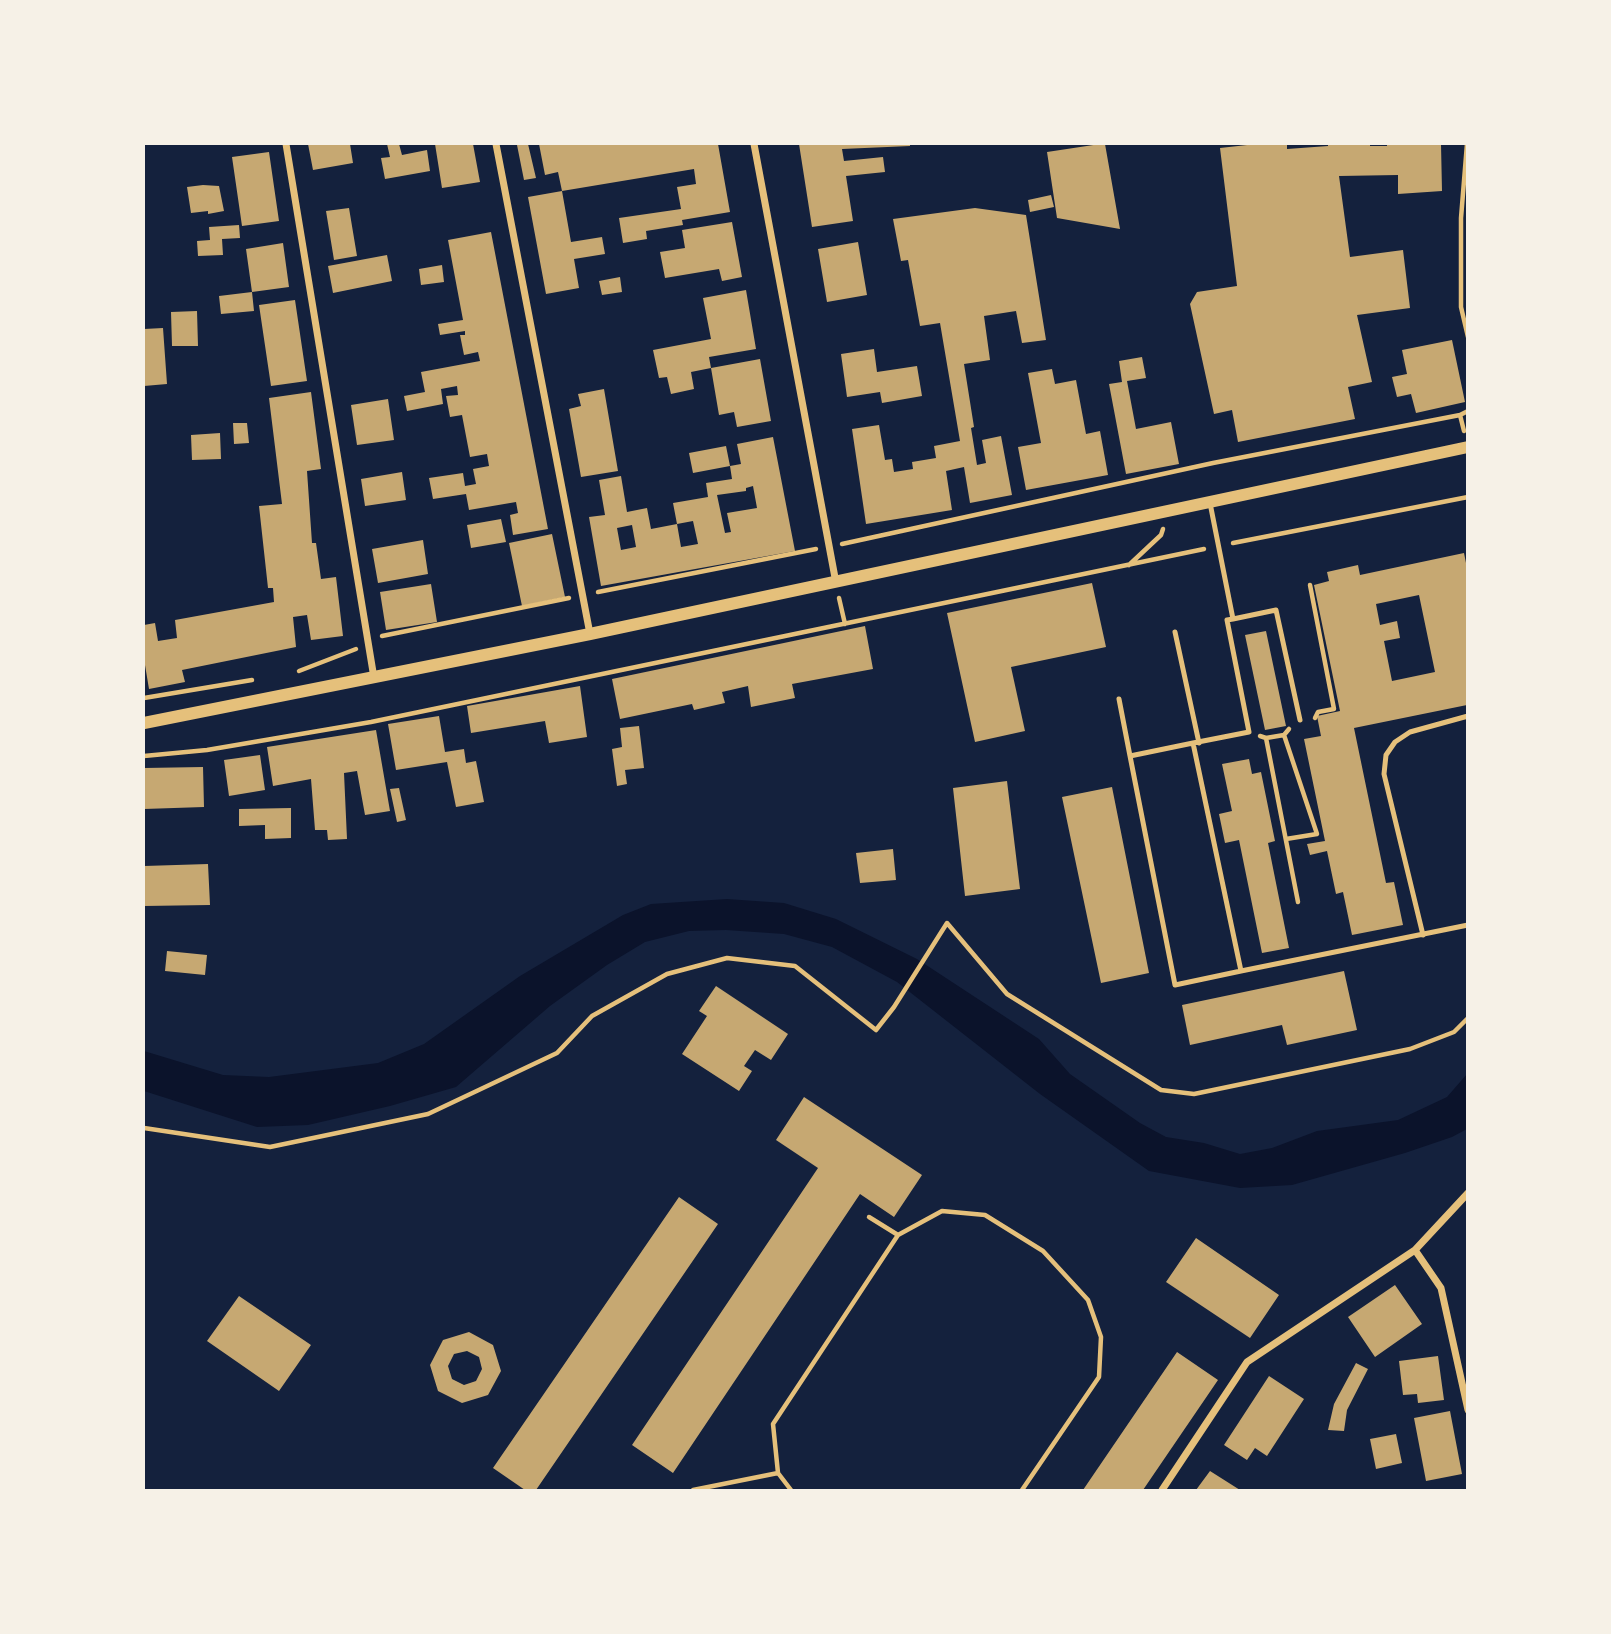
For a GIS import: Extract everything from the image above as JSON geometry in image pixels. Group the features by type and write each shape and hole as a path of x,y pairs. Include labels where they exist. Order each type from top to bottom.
{"street":[{"path":"286,144 374,678"},
{"path":"496,144 590,635"},
{"path":"754,144 836,583"},
{"path":"144,723 590,635 1468,447"},
{"path":"1162,1490 1247,1362 1415,1250 1468,1193"},
{"path":"1415,1250 1441,1288 1468,1410"}],"lane":[{"path":"1210,503 1233,619"},
{"path":"1130,756 1249,732 1227,620 1276,610 1300,720"},
{"path":"1175,632 1241,971"},
{"path":"1119,699 1175,985 1468,925"},
{"path":"1423,935 1384,774 1386,755 1395,742 1410,732 1468,716"}],"path":[{"path":"1467,144 1461,218 1461,307 1468,337"},
{"path":"297,672 377,638 829,547 1213,463 1460,415 1468,411"},
{"path":"1460,415 1468,418"},
{"path":"144,756 207,750 371,722 1218,546 1468,497"},
{"path":"1128,566 1161,535 1168,512"},
{"path":"836,583 845,624"},
{"path":"144,698 258,678"},
{"path":"1284,735 1317,834 1286,839"},
{"path":"1266,738 1298,902"},
{"path":"144,1128 270,1147 428,1114 556,1053 592,1016 667,974 727,958 795,965 876,1030 894,1007 947,923 1007,994 1161,1090 1194,1094 1410,1049 1454,1032 1468,1018"},
{"path":"791,1490 778,1473 772,1424 898,1235 942,1211 985,1215 1043,1251 1088,1300 1101,1337 1099,1377 1022,1490"},
{"path":"869,1217 898,1235"},
{"path":"693,1490 778,1473"}],"water":[{"path":"727,899 784,903 836,919 917,959 1039,1039 1070,1074 1140,1123 1166,1137 1204,1143 1240,1154 1272,1148 1317,1131 1398,1120 1447,1097 1467,1074 1467,1129 1405,1153 1292,1185 1240,1188 1149,1171 1040,1094 897,982 832,947 784,934 726,930 689,931 645,942 607,965 550,1006 456,1087 390,1106 308,1125 257,1127 144,1091 144,1051 223,1075 269,1077 378,1063 424,1044 520,976 623,915 651,904"}],"building":[{"path":"308,144 350,144 353,163 313,170"},
{"path":"387,144 399,144 402,155 427,150 430,171 385,179 381,158 390,157"},
{"path":"435,144 473,144 480,182 442,188"},
{"path":"528,144 536,178 524,180 517,145"},
{"path":"539,144 718,144 730,212 682,220 683,225 646,231 647,239 623,243 619,218 681,209 677,187 696,184 694,169 562,191 558,172 545,175"},
{"path":"799,144 910,146 842,149 844,161 883,157 885,172 846,176 853,221 812,227"},
{"path":"1105,144 1120,229 1057,218 1047,152"},
{"path":"1287,144 1287,149 1328,144 1441,144 1442,191 1398,194 1398,175 1339,176 1350,257 1403,250 1410,308 1357,315 1372,382 1348,387 1355,419 1238,442 1232,410 1214,414 1190,304 1197,292 1237,286 1220,148"},
{"path":"269,152 279,221 242,226 232,157"},
{"path":"219,186 224,211 191,213 187,187"},
{"path":"562,191 571,242 602,237 605,254 574,259 579,288 546,294 528,197"},
{"path":"1051,195 1054,207 1030,212 1028,200"},
{"path":"349,208 357,256 334,260 326,211"},
{"path":"975,208 1026,215 1046,340 1022,343 1016,311 984,316 990,360 964,364 977,465 986,463 982,440 1001,436 1012,495 970,503 964,467 946,471 952,510 866,524 852,429 879,425 885,460 892,459 894,472 913,469 912,462 936,458 934,446 960,441 940,323 920,326 908,260 901,261 893,219"},
{"path":"732,222 742,277 722,281 719,269 665,278 660,252 685,248 682,230"},
{"path":"239,225 240,238 222,239 223,255 198,256 197,241 210,240 209,227"},
{"path":"491,232 548,529 513,535 510,515 518,513 516,502 469,510 466,494 433,499 429,478 463,473 465,486 476,484 473,469 489,466 487,454 470,457 462,415 450,417 446,396 458,395 457,386 441,389 443,404 407,411 404,396 425,392 421,372 480,361 478,352 464,355 460,335 465,335 465,331 440,335 438,324 463,320 448,240"},
{"path":"858,242 867,295 827,302 818,249"},
{"path":"283,243 289,287 252,292 246,249"},
{"path":"387,255 392,281 333,293 328,266"},
{"path":"442,265 444,282 421,285 419,269"},
{"path":"620,277 622,292 602,295 599,281"},
{"path":"746,290 756,349 709,357 711,368 691,372 694,389 671,394 667,377 659,378 653,350 711,339 703,298"},
{"path":"252,292 254,311 221,314 219,296"},
{"path":"295,300 307,381 271,386 259,305"},
{"path":"197,311 198,346 172,346 171,312"},
{"path":"163,328 167,384 144,386 144,329"},
{"path":"1452,340 1465,402 1416,413 1411,394 1397,397 1392,377 1407,374 1402,350"},
{"path":"874,349 877,372 917,366 922,396 882,403 880,392 847,397 841,354"},
{"path":"1142,357 1146,378 1127,381 1136,429 1171,422 1179,464 1126,474 1109,384 1122,382 1119,361"},
{"path":"760,359 771,421 737,427 734,412 719,415 711,368"},
{"path":"1052,369 1055,384 1076,380 1086,434 1100,431 1108,475 1026,490 1018,447 1041,443 1028,373"},
{"path":"604,389 618,471 581,477 569,409 581,406 578,394"},
{"path":"311,392 321,469 307,471 312,543 316,543 321,579 336,577 343,636 311,640 307,615 293,617 296,647 182,670 185,682 149,689 144,659 144,625 155,623 158,641 177,638 175,620 274,602 273,588 268,588 259,506 282,504 269,398"},
{"path":"388,399 394,440 357,445 351,405"},
{"path":"233,423 247,423 249,443 234,444"},
{"path":"220,433 221,459 192,460 191,435"},
{"path":"773,437 795,551 601,586 589,517 605,515 599,480 621,476 627,512 647,508 651,529 677,524 673,503 708,497 706,483 732,479 730,466 741,464 737,444","holes":["753,486 757,508 727,513 731,532 725,533 717,495 746,491 746,488","693,521 698,544 681,547 677,524","632,525 636,547 621,550 617,528"]},
{"path":"726,446 730,466 693,473 689,453"},
{"path":"402,472 406,500 365,506 361,479"},
{"path":"501,519 506,542 471,548 467,525"},
{"path":"552,534 565,597 522,606 509,543"},
{"path":"423,540 428,574 378,583 372,549"},
{"path":"1464,553 1467,568 1467,705 1354,728 1386,883 1394,882 1403,925 1352,935 1343,892 1336,894 1327,851 1310,855 1307,844 1325,841 1304,739 1321,736 1317,716 1340,711 1314,585 1329,581 1327,572 1358,565 1360,575","holes":["1419,595 1435,672 1392,681 1384,641 1400,638 1397,621 1380,625 1376,604"]},
{"path":"1092,583 1106,647 1011,667 1025,731 975,742 947,613"},
{"path":"431,584 437,622 386,630 380,592"},
{"path":"865,626 873,669 792,684 795,698 751,707 748,686 722,692 725,703 694,710 692,704 620,719 612,679"},
{"path":"1266,631 1286,726 1265,730 1245,635"},
{"path":"580,686 587,737 549,743 545,721 471,733 467,706"},
{"path":"439,716 445,752 464,749 466,763 476,761 484,802 456,807 447,762 396,770 388,724"},
{"path":"639,726 644,768 625,770 627,784 617,786 612,749 622,747 620,728"},
{"path":"376,730 390,811 365,815 357,771 344,773 347,839 328,840 327,830 315,830 311,779 273,786 267,747"},
{"path":"260,755 265,790 229,796 224,760"},
{"path":"1249,759 1252,774 1261,772 1275,841 1268,843 1289,948 1262,953 1239,840 1225,843 1219,814 1232,811 1222,764"},
{"path":"203,767 204,807 144,809 144,768"},
{"path":"1007,781 1020,889 965,896 953,788"},
{"path":"1112,787 1149,973 1101,983 1062,797"},
{"path":"399,788 406,820 397,822 390,789"},
{"path":"291,808 291,838 265,839 265,825 239,826 239,809"},
{"path":"893,849 896,880 860,883 856,853"},
{"path":"208,864 210,905 144,906 144,866"},
{"path":"167,951 207,955 205,975 165,971"},
{"path":"1344,971 1357,1030 1287,1045 1282,1025 1190,1045 1182,1005"},
{"path":"716,986 788,1034 771,1060 755,1050 744,1066 752,1071 739,1091 682,1054 707,1016 699,1011"},
{"path":"804,1097 922,1175 894,1217 860,1194 673,1473 632,1445 818,1168 776,1140"},
{"path":"679,1197 718,1224 536,1490 525,1490 493,1468"},
{"path":"1196,1238 1279,1295 1250,1338 1166,1282"},
{"path":"1395,1285 1422,1324 1375,1357 1348,1317"},
{"path":"239,1296 311,1345 279,1391 207,1341"},
{"path":"469,1332 493,1345 501,1371 488,1395 462,1403 438,1391 430,1365 443,1340","holes":["467,1351 479,1357 482,1369 476,1381 464,1385 452,1379 448,1366 454,1354"]},
{"path":"1177,1352 1218,1380 1143,1490 1083,1490"},
{"path":"1438,1356 1444,1400 1418,1403 1417,1394 1403,1395 1399,1361"},
{"path":"1356,1363 1368,1369 1347,1410 1344,1431 1328,1430 1334,1404"},
{"path":"1269,1376 1304,1399 1267,1456 1255,1448 1247,1460 1224,1445"},
{"path":"1450,1411 1462,1474 1426,1481 1414,1418"},
{"path":"1396,1434 1402,1463 1376,1469 1370,1439"},
{"path":"1210,1471 1240,1490 1196,1490"}]}
